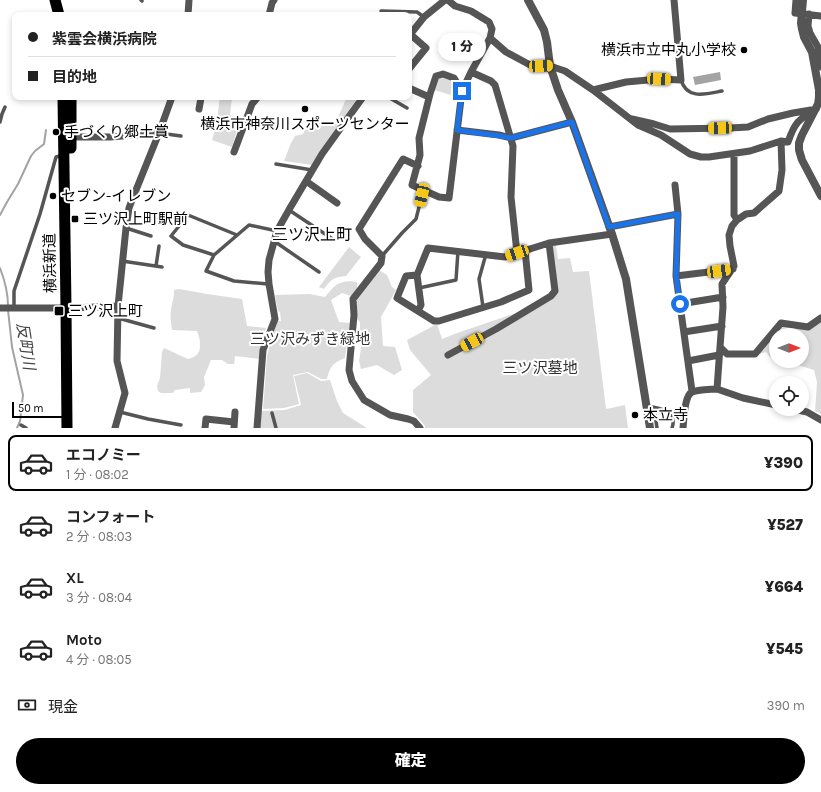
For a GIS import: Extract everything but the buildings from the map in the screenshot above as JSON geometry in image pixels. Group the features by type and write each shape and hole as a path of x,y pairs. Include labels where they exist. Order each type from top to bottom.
{"highway":[{"path":"55,0 58,12"},
{"path":"63,0 65,12"},
{"name":"横浜新道","path":"63,100 73,428"},
{"name":"横浜新道","path":"67,428 71,137 70,100"}],"street":[{"path":"188,12 189,0"},
{"path":"270,12 274,0"},
{"path":"412,31 424,17 445,0"},
{"path":"448,0 455,6 472,11 489,22 492,29 490,38 462,91 449,198 422,192 412,185 420,156 419,138 436,76 443,74 454,78 462,91"},
{"path":"528,0 544,30 550,66 611,230 626,279 648,406 650,428"},
{"path":"593,90 626,82 659,79 681,80 674,0"},
{"path":"796,0 795,13 821,16"},
{"path":"803,0 801,23 802,29 804,37 812,52 820,88 818,107 802,135 799,143 799,150 802,160 821,196"},
{"path":"809,14 808,26 810,33 818,47 821,68"},
{"path":"412,35 426,48 412,65"},
{"path":"490,38 506,52 532,66 550,66 565,71 593,90 638,125 661,135 690,154 701,158 750,152 781,141 788,142 792,130 799,119 818,107"},
{"path":"471,72 491,81 495,85 511,138 513,146 511,197 517,253"},
{"path":"412,89 429,97"},
{"path":"115,428 125,393 117,361 117,317 126,228 132,200 171,100"},
{"path":"199,109 201,100"},
{"path":"234,152 252,104 255,100"},
{"path":"257,428 263,350 275,319 268,272 268,260 274,240 277,231 312,170 361,100"},
{"path":"631,119 670,129 748,127 768,119 818,107"},
{"path":"457,130 511,138 572,122"},
{"path":"71,137 110,137 159,133"},
{"path":"717,388 724,307 722,284 734,266 729,235 732,226 737,220 746,214 754,213 779,191 782,170 781,141"},
{"path":"734,154 734,214 737,220"},
{"path":"418,166 403,159 358,229 365,239 382,256 381,263 353,299 354,315 349,370 352,381 364,400 390,415 414,421 420,428"},
{"path":"306,180 337,203"},
{"path":"674,185 678,214 676,276 692,391 686,401 683,428"},
{"path":"418,311 421,305 417,276 428,248 505,257 549,243 678,214"},
{"path":"448,355 496,329 551,296 555,291 549,243"},
{"path":"417,276 406,276 397,298 434,321 439,321 501,302 529,290 525,250"},
{"path":"676,276 733,269"},
{"path":"680,304 723,298"},
{"path":"8,308 118,306"},
{"path":"720,347 726,354 755,354 781,323 808,327 821,318"},
{"path":"684,332 722,326"},
{"path":"688,361 719,355"},
{"path":"692,391 717,388 743,398 769,404"},
{"path":"205,428 206,419 234,425 235,412"},
{"path":"809,413 821,420"}],"lane":[{"path":"381,11 416,12 424,17"},
{"path":"681,80 684,87 688,91 697,95 722,91"},
{"path":"393,100 407,108"},
{"path":"0,122 1,114 5,107"},
{"path":"159,133 181,136"},
{"path":"8,308 40,214 56,157 64,155"},
{"path":"276,164 312,170"},
{"path":"382,256 402,232 416,219 422,192"},
{"path":"289,210 334,240"},
{"path":"214,255 183,245 171,236 188,215 237,235"},
{"path":"270,284 234,282 206,271 214,255 249,225 277,231"},
{"path":"126,228 151,236"},
{"path":"274,240 319,272"},
{"path":"156,266 158,246"},
{"path":"419,288 456,280 458,251"},
{"path":"484,307 479,279 486,254"},
{"path":"122,261 162,267"},
{"path":"117,317 154,328"},
{"path":"648,406 655,414 657,428"},
{"path":"648,406 667,411 672,417 672,428"},
{"path":"120,412 181,425"},
{"path":"272,413 276,428"},
{"path":"21,425 26,428"}],"green space":[{"path":"442,76 455,84 458,90 458,97 434,90 437,79"},
{"path":"220,100 232,100 230,115 240,121 232,147 212,140 217,123"},
{"path":"346,100 356,100 312,165 284,161 295,136 303,134 310,118 334,126"},
{"name":"三ツ沢墓地","path":"556,245 558,259 570,258 573,272 589,271 606,409 625,405 628,428 425,428 413,412 413,390 431,375 410,350 407,340 437,324 442,339 519,312 522,309 557,292 552,246"},
{"path":"349,247 361,257 346,276 333,279 324,289 319,287"},
{"path":"379,270 387,275 392,287 396,290 381,317 383,346 395,347 402,370 394,375 377,365 361,369 359,361 361,339 360,322 357,319 356,298"},
{"name":"三ツ沢みずき緑地","path":"349,281 357,282 357,289 351,296 342,293 331,300 339,322 350,323 345,358 333,366 329,371 327,379 321,379 308,372 293,375 299,404 284,408 263,409 267,356 278,321 281,321 275,295 310,294 325,297 338,284"},
{"path":"179,289 242,299 247,326 266,328 260,350 260,359 235,356 234,364 228,364 222,360 211,360 204,377 205,385 201,392 190,393 190,388 175,390 173,393 161,393 158,391 157,386 160,378 162,352 164,348 188,359 198,354 200,348 200,341 197,331 172,330 171,307 174,290"},
{"path":"821,320 821,414 815,411 817,382 814,370 807,368 809,368 808,328"},
{"path":"782,324 808,328 779,328"},
{"path":"769,341 769,356 766,352 759,354"},
{"path":"307,373 321,381 330,380 343,413 367,428 259,428 260,411 285,410 301,405 294,376"}],"shaded area":[{"path":"720,72 721,80 695,85 693,77"}],"waterway":[{"name":"反町川","path":"0,215 18,184 31,156 44,144 46,130"},
{"name":"反町川","path":"0,268 6,287 8,306"},
{"name":"反町川","path":"8,310 12,347 23,395 20,421 17,428"}],"place":[{"name":"横浜市立中丸小学校","path":"744,50"},
{"name":"横浜市神奈川スポーツセンター","path":"305,109"},
{"name":"手づくり郷土賞","path":"56,132"},
{"name":"セブン-イレブン","path":"53,196"},
{"name":"三ツ沢上町駅前","path":"75,219"},
{"name":"三ツ沢上町","path":"59,311"},
{"name":"本立寺","path":"635,415"}],"district":[{"name":"三ツ沢上町","path":"312,234"}],"route":[{"path":"462,91 457,130 511,138 572,122 609,227 678,214 676,276 680,304"}]}
